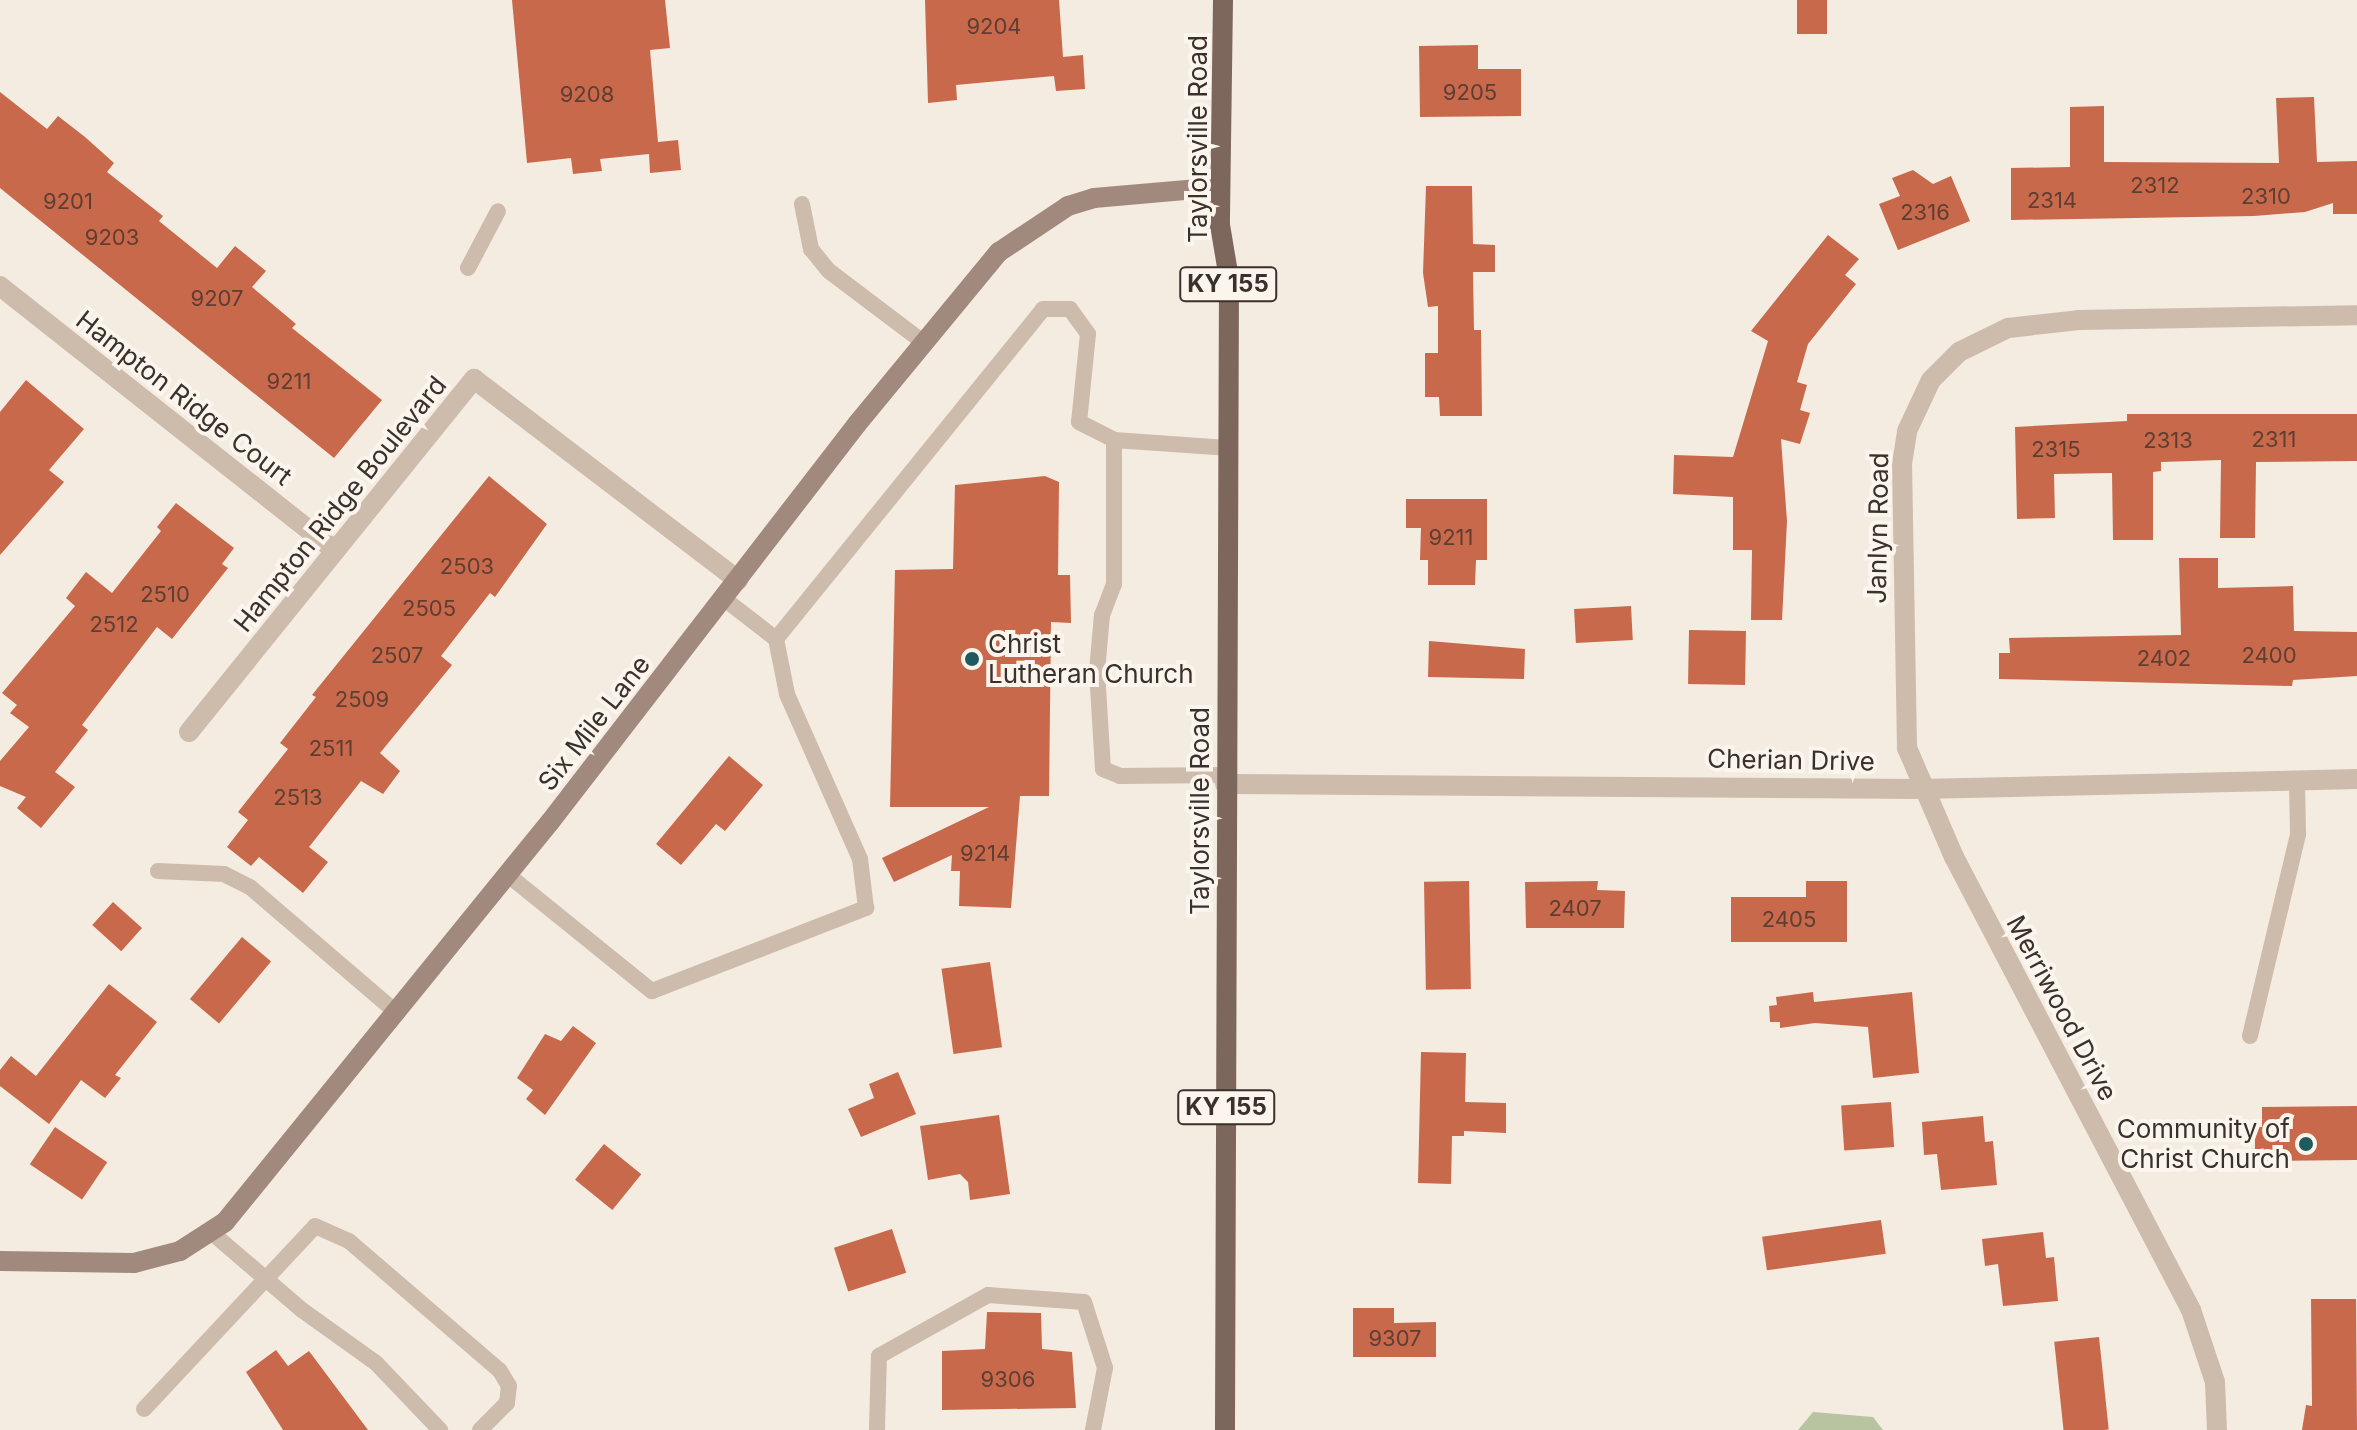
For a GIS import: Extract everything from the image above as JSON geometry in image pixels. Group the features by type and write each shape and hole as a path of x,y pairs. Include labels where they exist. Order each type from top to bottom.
{"main road":[{"name":"Taylorsville Road","path":"1223,0 1219,187 1229,279 1225,1430"}],"street":[{"name":"Six Mile Lane","path":"0,1261 134,1263 180,1251 211,1232 244,1203 508,875 923,342 999,252 1040,220 1094,198 1219,187"},
{"name":"Hampton Ridge Court","path":"2,291 335,551"},
{"name":"Janlyn Road","path":"1921,789 1907,748 1900,490 1907,431 1931,380 1981,339 2030,323 2357,315"},
{"name":"Hampton Ridge Boulevard","path":"189,732 474,379 738,580"},
{"name":"Cherian Drive","path":"1225,780 1921,789 2357,779"},
{"name":"Merriwood Drive","path":"1921,789 2191,1310 2215,1382 2217,1430"}],"lane":[{"path":"802,204 811,249 829,271 923,342"},
{"path":"468,268 498,211"},
{"path":"776,639 1043,309 1070,309 1088,334 1079,422 1114,440 1227,448"},
{"path":"1114,440 1114,584 1102,615 1097,671 1103,769 1120,776 1225,780"},
{"path":"508,875 652,991 866,908 860,859 787,694 776,639 723,598"},
{"path":"2250,1036 2298,834 2297,780"},
{"path":"158,871 224,874 250,887 397,1013"},
{"path":"144,1409 264,1277 315,1226 349,1241 500,1371 509,1386 507,1403 480,1430"},
{"path":"211,1232 376,1363 440,1430"},
{"path":"877,1430 879,1356 988,1295 1084,1302 1105,1368 1093,1430"}],"green space":[{"path":"1813,1412 1873,1417 1883,1430 1798,1430"}],"building":[{"path":"512,0 665,0 670,48 650,50 658,142 678,140 681,170 650,173 649,154 600,159 602,171 573,174 571,158 527,163"},
{"path":"925,0 1059,0 1063,57 1083,55 1085,89 1056,91 1054,76 956,85 957,100 928,103"},
{"path":"1797,0 1827,0 1827,34 1797,34"},
{"path":"1478,45 1478,69 1521,69 1521,116 1420,117 1419,46"},
{"path":"0,92 47,129 58,116 85,137 114,163 107,172 163,216 159,221 217,268 235,246 266,271 252,287 296,324 292,328 382,400 334,458 0,188"},
{"path":"2314,97 2317,162 2357,161 2357,214 2333,214 2333,203 2305,212 2254,216 2011,220 2011,168 2070,167 2070,107 2104,106 2104,162 2279,163 2276,98"},
{"path":"1913,170 1933,184 1951,176 1970,221 1898,250 1879,204 1900,196 1892,178"},
{"path":"1426,186 1472,186 1473,244 1495,245 1495,272 1473,272 1474,330 1481,330 1482,416 1440,416 1439,397 1425,397 1425,353 1438,353 1438,306 1428,307 1423,273"},
{"path":"1828,235 1859,259 1845,275 1856,284 1808,344 1797,382 1807,385 1800,410 1810,413 1800,444 1781,439 1787,521 1782,620 1751,620 1752,550 1733,550 1733,497 1673,494 1674,455 1733,457 1768,341 1751,331"},
{"path":"26,380 84,429 49,470 64,482 0,555 0,412"},
{"path":"2127,414 2357,414 2357,461 2256,462 2255,538 2220,538 2221,460 2161,462 2161,471 2153,472 2153,540 2113,540 2112,473 2054,474 2055,518 2017,519 2015,427 2127,421"},
{"path":"489,476 547,524 495,597 490,593 441,656 452,665 380,753 400,771 383,794 361,781 309,847 328,862 303,893 259,857 251,866 227,847 248,820 238,812 288,749 280,743 316,697 312,695"},
{"name":"Christ Lutheran Church","path":"1045,476 1059,482 1058,575 1070,575 1071,623 1051,622 1049,796 1020,796 1011,908 959,906 960,871 951,871 952,855 894,882 882,858 989,807 890,807 895,570 953,569 955,485"},
{"path":"1406,499 1487,499 1487,560 1476,560 1475,585 1428,585 1428,560 1420,560 1421,528 1406,528"},
{"path":"176,503 234,548 222,564 228,568 172,639 157,627 82,725 88,730 55,772 75,787 41,828 17,808 26,797 0,786 0,761 29,727 10,713 17,705 2,693 75,606 66,598 86,572 112,593 161,531 157,527"},
{"path":"2179,558 2218,558 2218,588 2293,586 2294,631 2357,632 2357,676 2293,680 2292,686 1999,679 1999,653 2010,653 2009,638 2181,635"},
{"path":"1631,606 1633,640 1576,643 1574,609"},
{"path":"1689,630 1746,631 1745,685 1688,684"},
{"path":"1429,641 1525,649 1524,679 1428,677"},
{"path":"729,756 763,785 725,831 716,824 681,865 656,844"},
{"path":"1469,881 1471,989 1426,990 1424,882"},
{"path":"1598,881 1597,890 1625,891 1624,928 1526,928 1525,882"},
{"path":"1806,881 1847,881 1847,942 1731,942 1731,897 1806,897"},
{"path":"113,902 142,928 121,951 92,925"},
{"path":"242,937 271,961 219,1023 190,999"},
{"path":"990,962 1002,1047 953,1054 941,969"},
{"path":"109,984 157,1022 115,1075 121,1078 105,1098 81,1080 49,1124 0,1086 0,1070 11,1056 36,1076"},
{"path":"1813,992 1814,1002 1912,992 1919,1073 1873,1078 1868,1027 1815,1023 1780,1028 1780,1022 1770,1022 1769,1006 1777,1005 1776,997"},
{"path":"573,1026 596,1043 545,1115 526,1099 533,1090 517,1078 545,1034 561,1041"},
{"path":"1421,1052 1466,1053 1465,1102 1506,1103 1506,1133 1464,1131 1464,1136 1452,1136 1451,1184 1418,1183"},
{"path":"898,1072 916,1114 861,1137 848,1109 874,1098 869,1084"},
{"path":"1891,1102 1894,1147 1844,1150 1841,1105"},
{"name":"Community of Christ Church","path":"2357,1106 2357,1160 2255,1161 2255,1127 2262,1127 2262,1107"},
{"path":"999,1115 1010,1194 970,1200 968,1182 960,1174 928,1180 920,1126"},
{"path":"1983,1116 1985,1142 1993,1141 1997,1185 1941,1190 1937,1154 1924,1155 1922,1122"},
{"path":"55,1127 107,1162 82,1200 30,1164"},
{"path":"604,1144 641,1174 612,1210 575,1180"},
{"path":"1881,1220 1886,1254 1767,1270 1762,1237"},
{"path":"892,1229 906,1273 848,1292 834,1248"},
{"path":"2043,1232 2046,1258 2054,1257 2058,1301 2003,1306 1998,1264 1985,1266 1982,1239"},
{"path":"2311,1299 2356,1299 2357,1430 2302,1430 2306,1405 2312,1406"},
{"path":"1353,1308 1394,1308 1394,1323 1436,1322 1436,1357 1353,1357"},
{"path":"987,1312 1041,1313 1042,1349 1072,1352 1076,1408 942,1410 942,1351 985,1349"},
{"path":"2099,1337 2109,1429 2064,1430 2054,1342"},
{"path":"276,1350 288,1366 309,1351 368,1430 283,1430 246,1372"}],"place":[{"name":"Christ Lutheran Church","path":"972,659"},
{"name":"Community of Christ Church","path":"2306,1144"}]}
